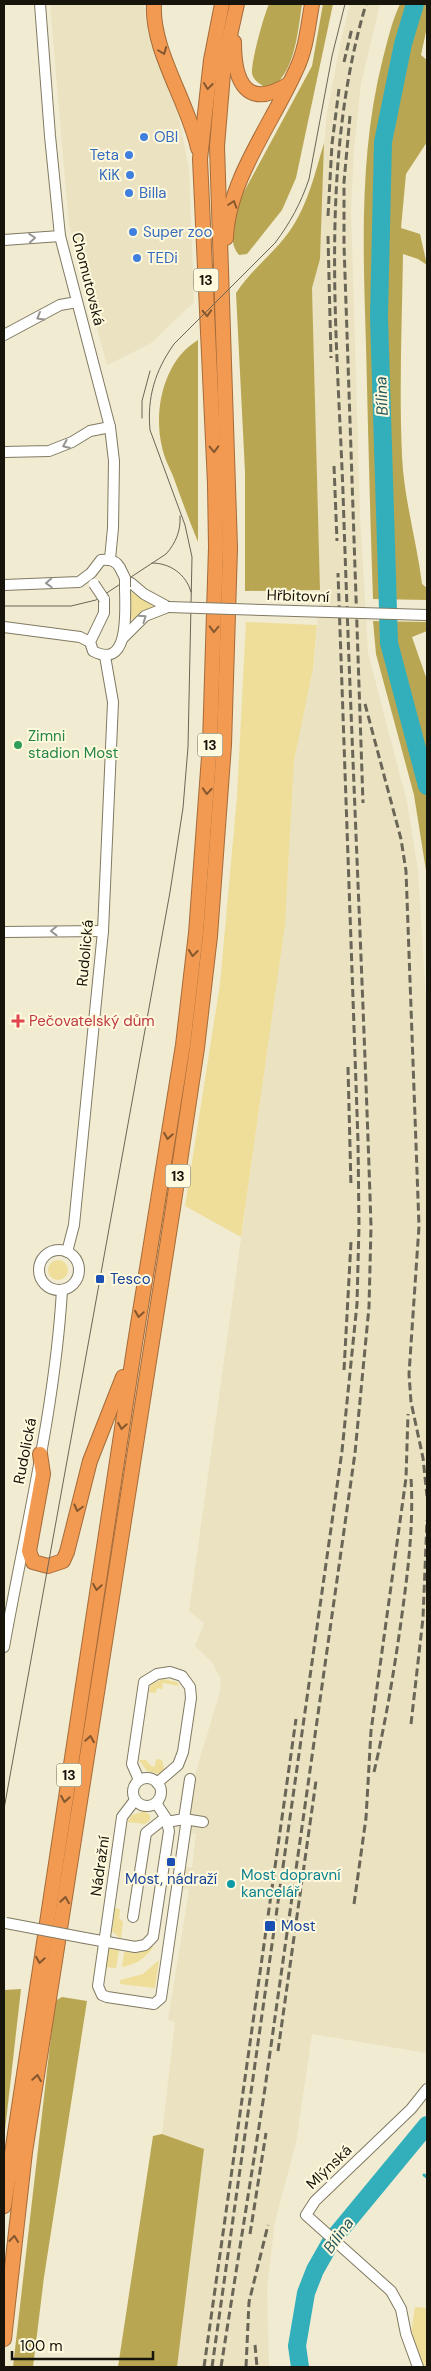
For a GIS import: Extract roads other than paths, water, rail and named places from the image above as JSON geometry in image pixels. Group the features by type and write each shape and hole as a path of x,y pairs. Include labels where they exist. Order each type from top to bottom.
{"highway":[{"path":"154,4 156,31 188,113 200,159"},
{"name":"13","path":"4,2206 134,1343 183,1045 202,862 210,752 215,616 215,484 200,159 211,60 222,4"},
{"path":"238,4 234,59 242,84 249,92 268,95 289,84"},
{"name":"13","path":"4,2339 26,2152 174,1208 197,1048 209,945 218,844 229,617 230,548 217,146 224,62 238,4"},
{"path":"224,339 227,224 244,171 289,84 302,54 312,4"},
{"path":"40,1454 43,1474 30,1551 33,1562 48,1566 63,1561 67,1552 90,1461 134,1343"}],"street":[{"name":"Chomutovská","path":"40,4 60,236 110,427 114,461 113,528 110,559"},
{"path":"4,240 60,236"},
{"path":"4,335 60,305 77,302"},
{"path":"4,452 49,452 72,442 90,431 110,427"},
{"path":"4,586 79,582 101,560 110,559 118,564 125,579 144,594 168,607"},
{"path":"90,642 104,613 104,599 94,584 91,572"},
{"path":"123,638 125,579"},
{"path":"4,627 80,637 90,642 93,651 105,656 112,654 118,649 123,638 145,616 168,607"},
{"name":"Hřbitovní","path":"168,607 427,615"},
{"name":"Rudolická","path":"67,1252 74,1225 103,931 113,702 105,656"},
{"path":"4,932 103,931"},
{"path":"54,1251 67,1252 76,1260 78,1273 73,1284 62,1290 50,1288 42,1280 39,1269 44,1257 54,1251"},
{"name":"Rudolická","path":"4,1647 7,1612 40,1454 58,1336 62,1290"},
{"path":"139,1780 132,1764 144,1682 157,1674 170,1672 182,1676 190,1688 191,1698 183,1752 178,1765 157,1783"},
{"path":"150,1779 157,1783 161,1793 156,1803 144,1806 135,1800 133,1790 139,1780 150,1779"},
{"path":"184,1819 190,1779"},
{"name":"Nádražní","path":"135,1800 122,1817 98,1986 102,1995 154,2004 161,1998 186,1825 184,1819"},
{"path":"5,1922 134,1947 145,1945 153,1938 169,1831 166,1820 156,1803"},
{"path":"133,1917 146,1833 166,1820 184,1819 203,1822"},
{"name":"Mlýnská","path":"418,2367 397,2300 391,2291 306,2215 315,2201 411,2109 427,2089"}],"waterway":[{"name":"Bílina","path":"415,4 403,44 383,142 379,316 389,643 427,786"},
{"name":"Bílina","path":"300,2367 297,2346 306,2293 315,2270 332,2240 427,2125"}],"tram line":[{"path":"4,1809 170,892 183,808 188,747 192,557 185,525 150,430 151,395 157,374 174,344 275,243 299,205 309,179 332,56 345,4"},
{"path":"142,418 142,401 150,371"},
{"path":"4,606 71,606 96,600 166,554 177,536 180,516"},
{"path":"152,563 171,567 181,575 191,592"}],"railway":[{"path":"221,2367 264,2095 355,1453 369,1307 371,1226 335,309 336,185 342,124 351,64 366,4"},
{"path":"344,62 352,28"},
{"path":"328,216 332,144 339,89"},
{"path":"350,116 344,182 344,245 363,803"},
{"path":"328,236 331,358"},
{"path":"334,466 337,541"},
{"path":"212,2367 342,1451 357,1304 359,1225 358,1141 338,573"},
{"path":"365,704 401,839 406,871 419,1226 409,1374 411,1402 423,1458 427,1496"},
{"path":"348,1067 351,1187"},
{"path":"344,1370 351,1242"},
{"path":"354,1904 366,1818 371,1731 406,1478 408,1414"},
{"path":"374,1772 392,1683 405,1591 411,1535 411,1478"},
{"path":"411,1724 423,1618 427,1520"},
{"path":"204,2367 296,1719"},
{"path":"278,2051 316,1781"},
{"path":"250,2234 266,2133"},
{"path":"246,2367 249,2302 268,2225"},
{"path":"255,2345 257,2367"}],"place":[{"name":"OBI","path":"144,137"},
{"name":"Teta","path":"129,155"},
{"name":"KiK","path":"130,175"},
{"name":"Billa","path":"129,193"},
{"name":"Super zoo","path":"133,232"},
{"name":"TEDi","path":"137,258"},
{"name":"Zimni stadion Most","path":"18,745"},
{"name":"Pečovatelský dům","path":"18,1021"},
{"name":"Tesco","path":"100,1279"},
{"name":"Most, nádraží","path":"171,1862"},
{"name":"Most dopravní kancelář","path":"231,1884"},
{"name":"Most","path":"270,1926"}]}
